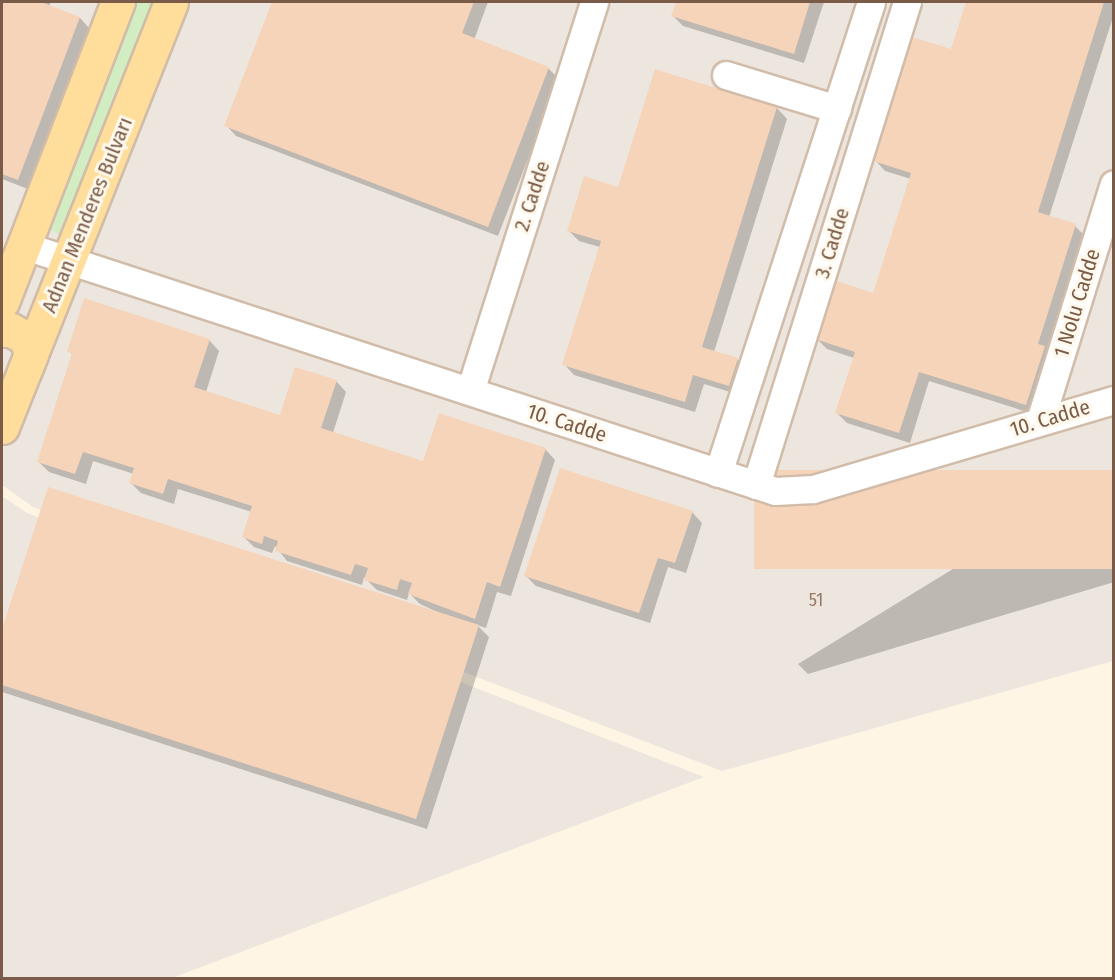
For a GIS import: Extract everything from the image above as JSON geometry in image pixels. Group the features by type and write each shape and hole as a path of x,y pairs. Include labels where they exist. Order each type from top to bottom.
{"main road":[{"path":"2,302 26,246 118,2"},
{"name":"Adnan Menderes Bulvarı","path":"2,427 15,370 70,260 171,2"},
{"path":"2,330 11,330 26,338 30,346 15,370"}],"street":[{"name":"2. Cadde","path":"470,392 594,2"},
{"name":"3. Cadde","path":"718,473 871,2"},
{"name":"3. Cadde","path":"756,485 907,2"},
{"path":"726,75 837,110"},
{"name":"1 Nolu Cadde","path":"1040,422 1113,184"},
{"name":"10. Cadde","path":"26,246 776,491 813,489 1113,400"}],"shaded area":[{"path":"2,2 1113,2 1113,661 722,771 33,507 2,485"},
{"path":"2,496 27,513 704,777 172,978 2,978"}],"green space":[{"path":"138,2 154,2 62,235 50,230"}],"building":[{"path":"2,2 41,2 80,17 18,180 2,174"},
{"path":"272,2 474,2 462,33 549,67 488,227 224,126"},
{"path":"676,2 810,2 794,54 671,16"},
{"path":"966,2 1104,2 1038,212 1076,224 1038,344 1045,346 1026,405 919,372 899,433 835,413 855,352 815,339 834,280 873,293 911,173 873,161 912,37 951,49"},
{"path":"655,69 777,107 702,347 738,358 729,386 693,375 685,402 562,365 601,241 567,231 584,176 618,187"},
{"path":"84,298 210,339 194,387 280,415 295,367 337,380 321,428 423,461 439,413 546,448 500,587 487,582 475,619 408,594 412,583 400,579 397,590 364,580 368,568 355,564 351,575 275,551 278,541 264,536 262,544 242,537 252,506 168,479 163,494 129,483 134,468 83,452 75,474 37,462 72,353 67,352"},
{"path":"560,468 693,511 675,563 658,558 639,613 524,576"},
{"path":"754,470 1114,470 1114,569 754,569"},
{"path":"48,487 479,625 416,819 2,685 2,629"}]}
